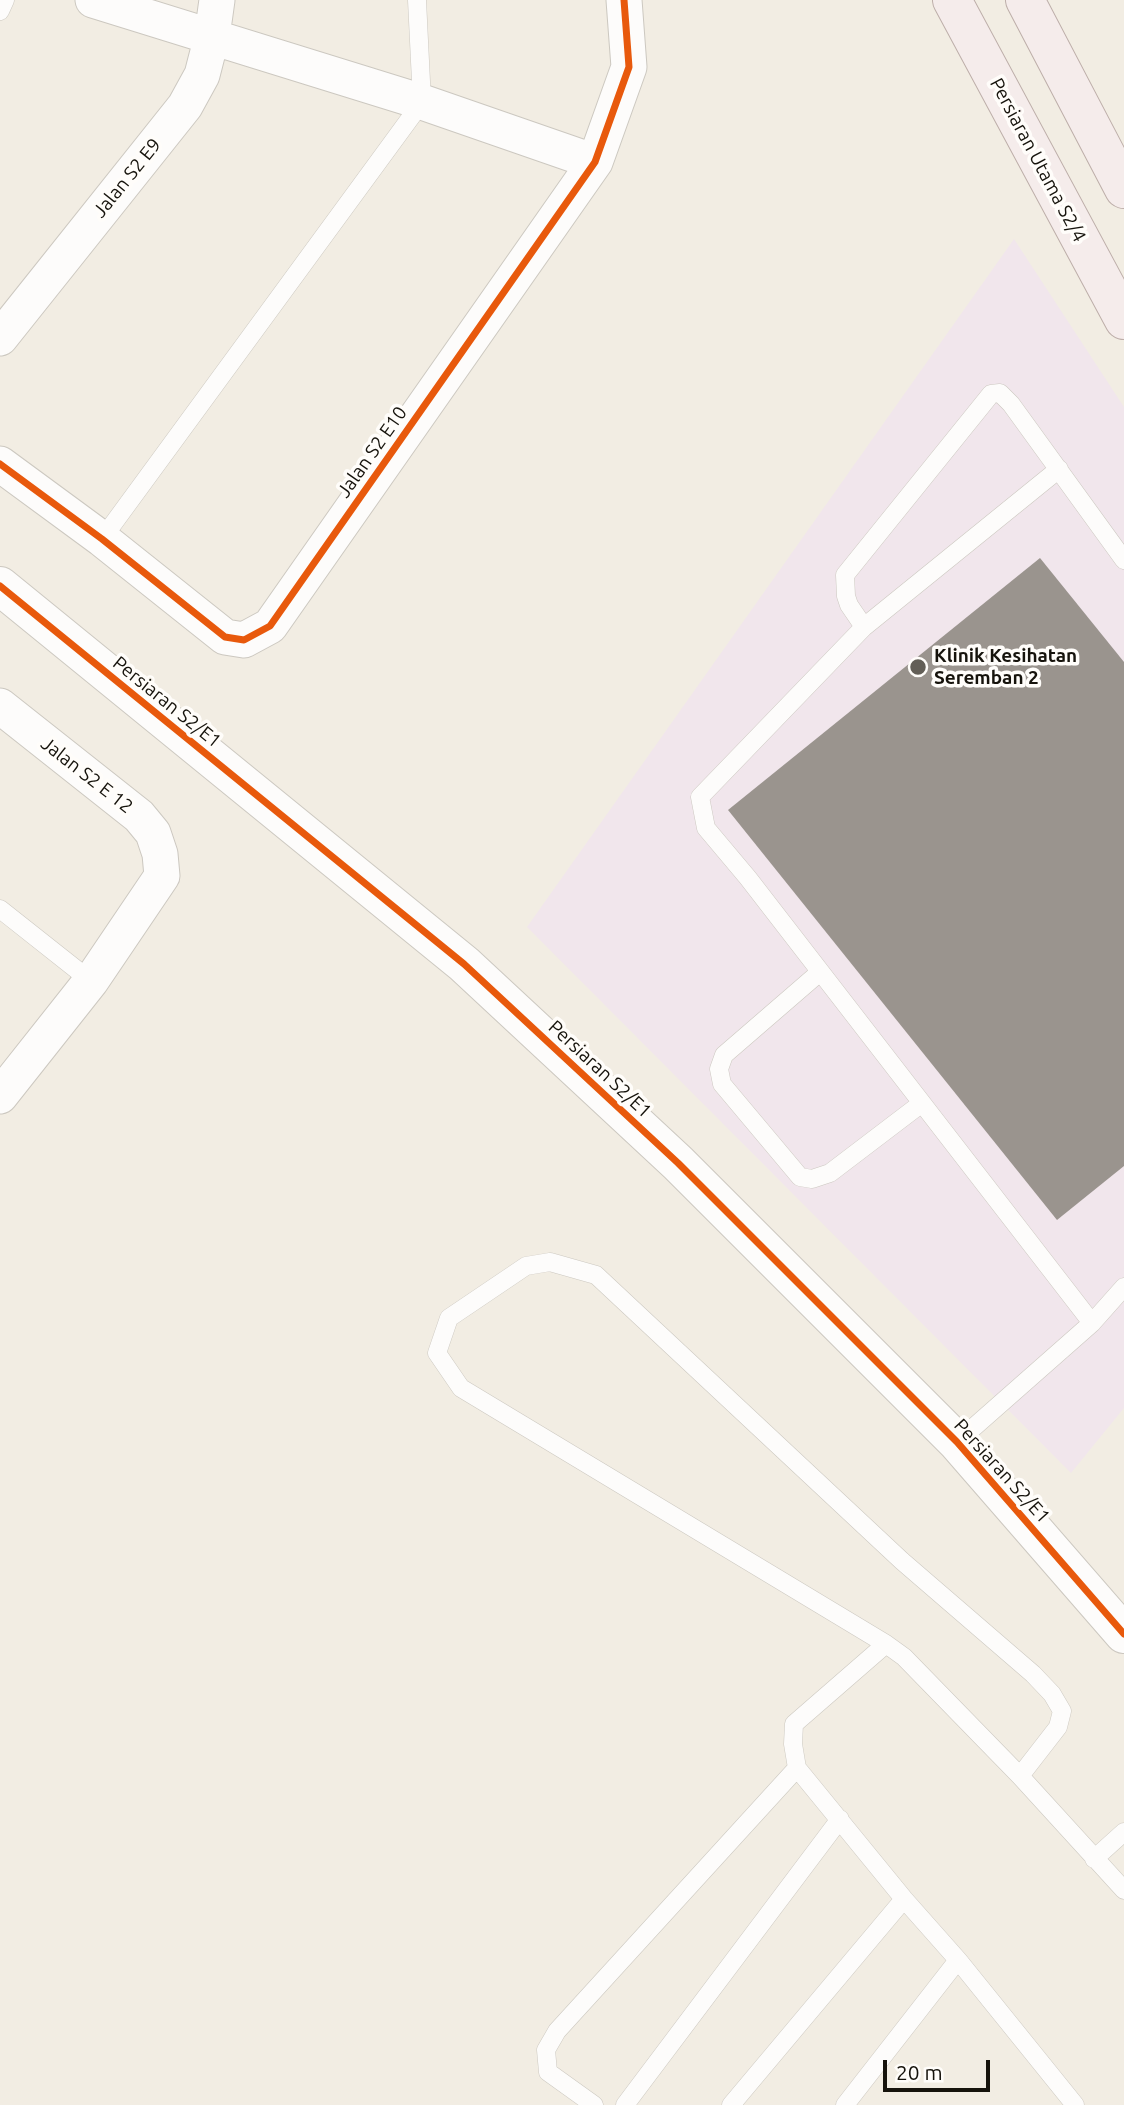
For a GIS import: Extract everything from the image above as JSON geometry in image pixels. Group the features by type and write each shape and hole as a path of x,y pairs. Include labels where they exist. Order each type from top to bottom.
{"main road":[{"name":"Persiaran Utama S2/4","path":"952,0 1124,320"},
{"path":"1025,0 1124,189"}],"street":[{"path":"93,0 422,102 595,162"},
{"name":"Jalan S2 E9","path":"0,338 186,106 202,75 212,36 217,0"},
{"name":"Jalan S2 E10","path":"0,464 102,539 225,637 244,640 270,626 595,162 629,67 624,0"},
{"name":"Persiaran S2/E1","path":"0,586 464,964 678,1163 957,1442 1124,1634"},
{"name":"Jalan S2 E 12","path":"0,706 139,816 153,833 162,876 91,981"},
{"path":"0,1097 91,981"}],"lane":[{"path":"0,11 5,0"},
{"path":"102,539 422,102 416,0"},
{"path":"864,627 849,605 845,575 990,394 1000,393 1011,404 1124,560"},
{"path":"1059,469 864,627 700,797 706,828 748,878 1092,1323"},
{"path":"0,909 91,981"},
{"path":"820,972 724,1055 719,1069 723,1084 800,1177 812,1179 830,1173 922,1103"},
{"path":"1020,1776 1058,1727 1062,1711 1052,1694 1033,1674 902,1561 596,1275 550,1262 526,1266 449,1318 437,1353 461,1388 904,1657 1020,1776 1124,1890"},
{"path":"957,1442 1092,1323 1124,1287"},
{"path":"886,1644 794,1724 793,1744 797,1768 1075,2105"},
{"path":"594,2105 548,2071 545,2050 557,2031 797,1768"},
{"path":"625,2105 840,1819"},
{"path":"1094,1858 1124,1832"},
{"path":"731,2105 904,1899"},
{"path":"845,2105 958,1960"}],"shaded area":[{"name":"Klinik Kesihatan Seremban 2","path":"1014,239 1124,407 1124,1408 1071,1473 527,927"}],"building":[{"path":"1040,558 1124,662 1124,1166 1057,1220 728,810"}],"cycle path":[{"path":"0,464 102,539 225,637 244,640 270,626 595,162 629,67 624,0"},
{"path":"0,586 464,964 678,1163 957,1442 1124,1634"}],"place":[{"name":"Klinik Kesihatan Seremban 2","path":"918,667"}]}
